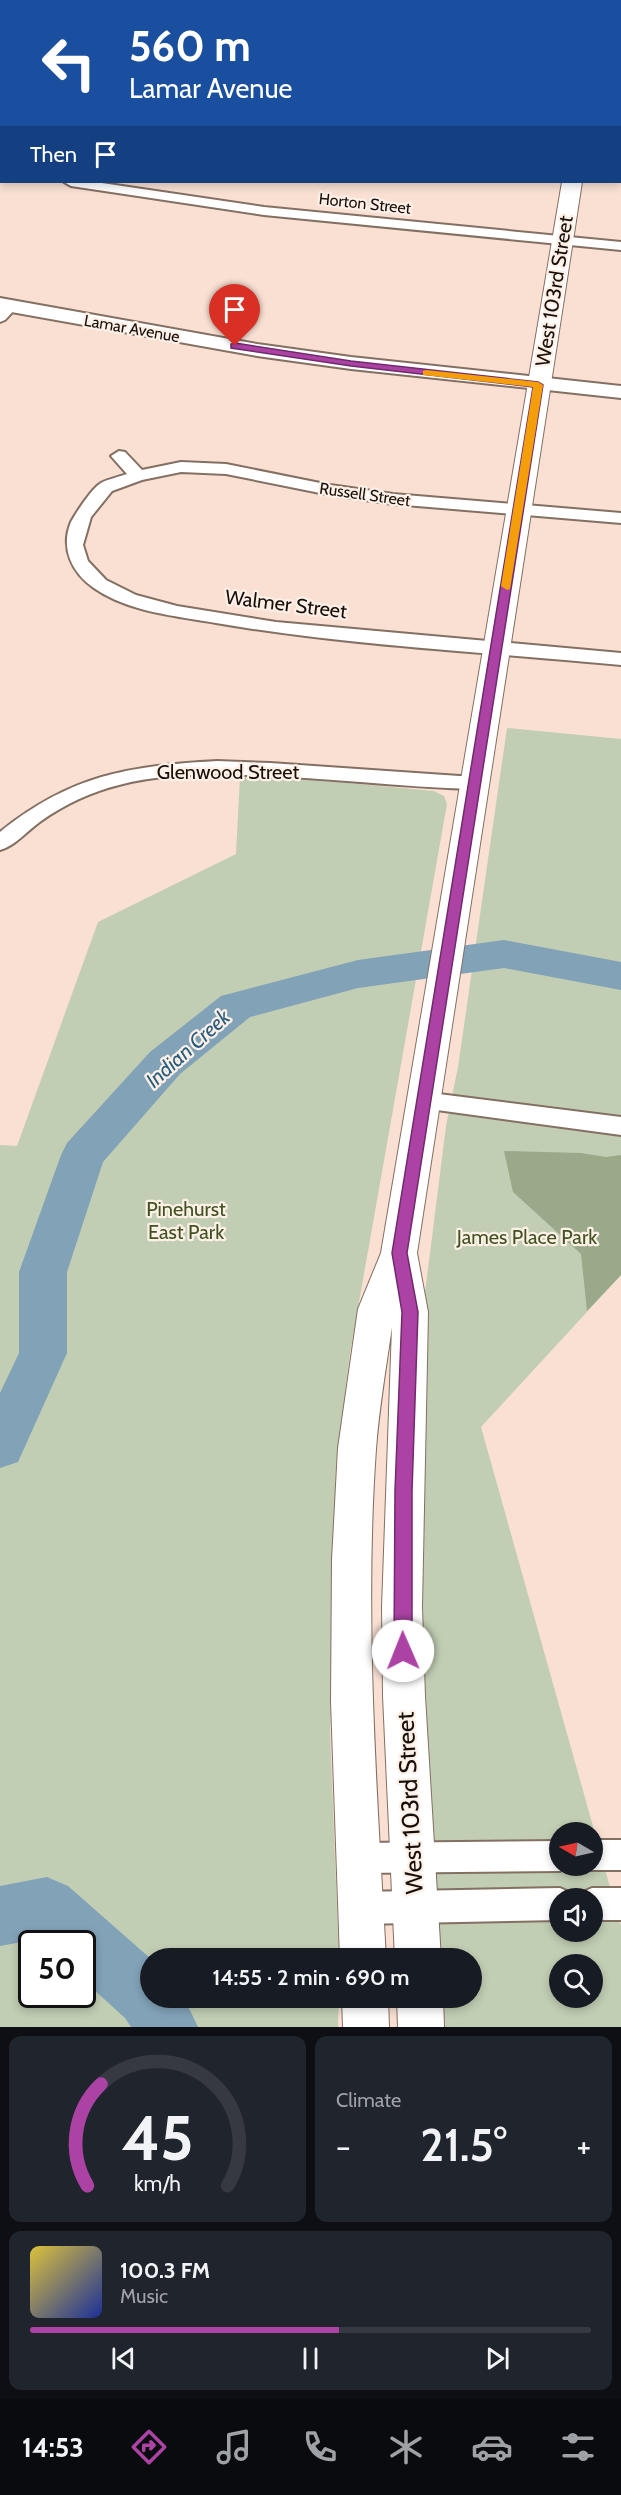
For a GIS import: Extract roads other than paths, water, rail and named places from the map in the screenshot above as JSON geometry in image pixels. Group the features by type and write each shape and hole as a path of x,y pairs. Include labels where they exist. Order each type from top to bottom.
{"main road":[{"name":"West 103rd Street","path":"360,1908 352,1702 352,1560 357,1448 376,1309 399,1253 572,183"},
{"name":"West 103rd Street","path":"399,1253 410,1312 402,1606 404,1695 417,1948"},
{"path":"360,1908 362,1948"},
{"path":"365,2008 366,2027"},
{"path":"420,2008 421,2027"}],"street":[{"name":"Horton Street","path":"84,183 137,187 333,219 621,246"},
{"name":"Lamar Avenue","path":"3,309 394,369 621,392"},
{"path":"119,456 138,476"},
{"name":"Russell Street","path":"138,476 181,467 226,469 330,490 393,499 621,518"},
{"name":"Walmer Street","path":"138,476 106,487 92,502 76,529 74,545 80,563 90,575 100,584 130,599 176,611 276,628 621,659"},
{"name":"Glenwood Street","path":"0,843 55,803 73,794 105,782 148,772 240,769 307,772 427,783 474,783"},
{"path":"423,1101 621,1126"},
{"path":"603,1855 621,1855"},
{"path":"358,1858 549,1856"},
{"path":"360,1908 549,1904"},
{"path":"603,1904 621,1904"}],"waterway":[{"name":"Indian Creek","path":"0,1447 43,1353 43,1272 83,1155 165,1063 236,1006 358,974 504,954 621,976"},
{"name":"Indian Creek","path":"0,1916 47,1907 147,1996 167,2027"}],"park label":[{"name":"Pinehurst East Park","path":"186,1220"},
{"name":"James Place Park","path":"527,1237"}]}
